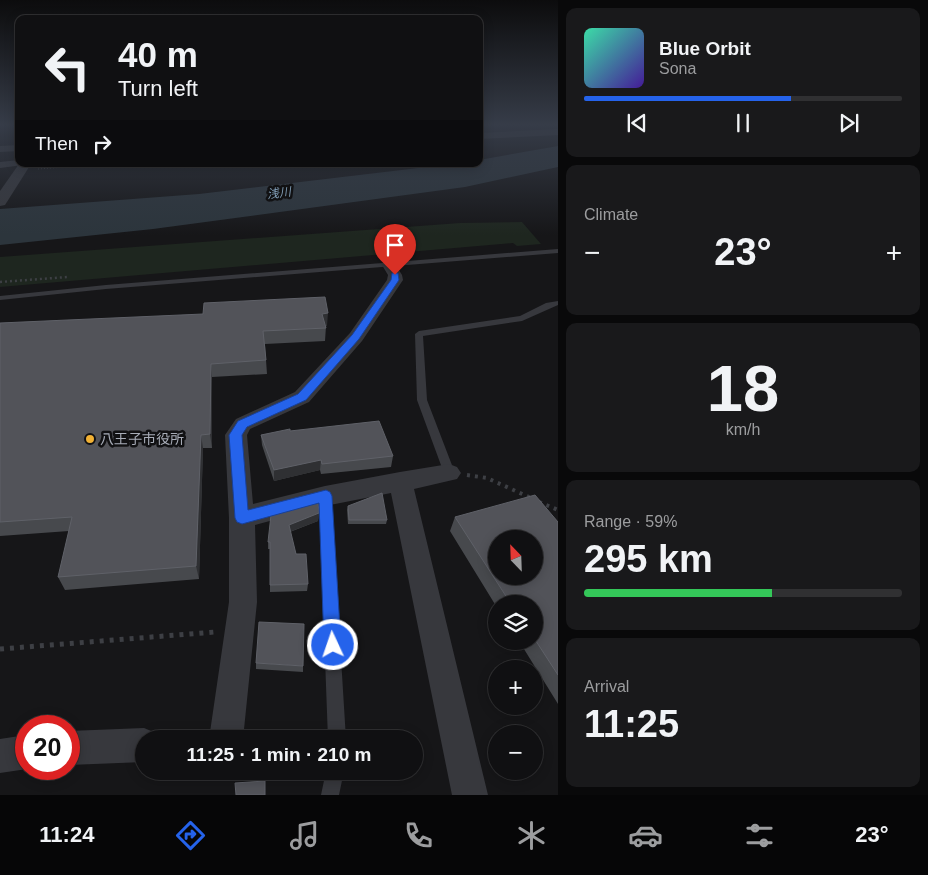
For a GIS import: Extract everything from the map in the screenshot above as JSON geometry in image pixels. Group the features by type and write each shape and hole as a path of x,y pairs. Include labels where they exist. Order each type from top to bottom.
{"street":[{"path":"0,165 15,163"},
{"path":"0,202 30,167"},
{"path":"227,730 244,602 242,518 236,435 242,424 302,397 338,358 395,280 395,275 389,265"},
{"path":"242,518 326,496 449,473"},
{"path":"400,481 470,795"},
{"path":"80,748 135,745"},
{"path":"0,756 15,754"}],"lane":[{"path":"0,298 106,287 558,251"},
{"path":"449,473 422,400 419,334 522,318 549,305 558,303"},
{"path":"326,496 337,730"},
{"path":"330,795 333,780"}],"path":[{"path":"449,473 487,478 558,510"},
{"path":"0,649 240,630"}],"shaded area":[{"path":"522,222 541,244 517,246 513,243 0,287 0,257 460,223"}],"water":[{"name":"浅川","path":"483,161 558,161 558,167 465,187 153,229 0,245 0,209 199,194 427,167 483,167"}],"building":[{"path":"325,297 328,313 322,314 326,328 263,331 266,360 211,364 210,434 201,435 196,566 58,577 72,517 0,522 0,323 203,314 204,303"},
{"path":"379,421 393,456 322,464 321,460 274,470 261,435 290,429 290,431"},
{"path":"382,493 387,520 349,520 348,506"},
{"path":"535,495 558,522 558,675 542,650 543,595 505,595 499,585 543,585 543,530 488,530 488,568 455,517"},
{"path":"318,502 319,513 289,525 296,554 306,554 308,584 270,585 270,542 268,542 271,515"},
{"path":"259,622 304,624 303,666 256,663"},
{"path":"265,781 265,795 236,795 235,783"}],"place":[{"name":"八王子市役所","path":"90,439"}],"route":[{"path":"333,645 326,496 242,518 236,435 242,424 302,397 356,337 395,280 395,275"}]}
